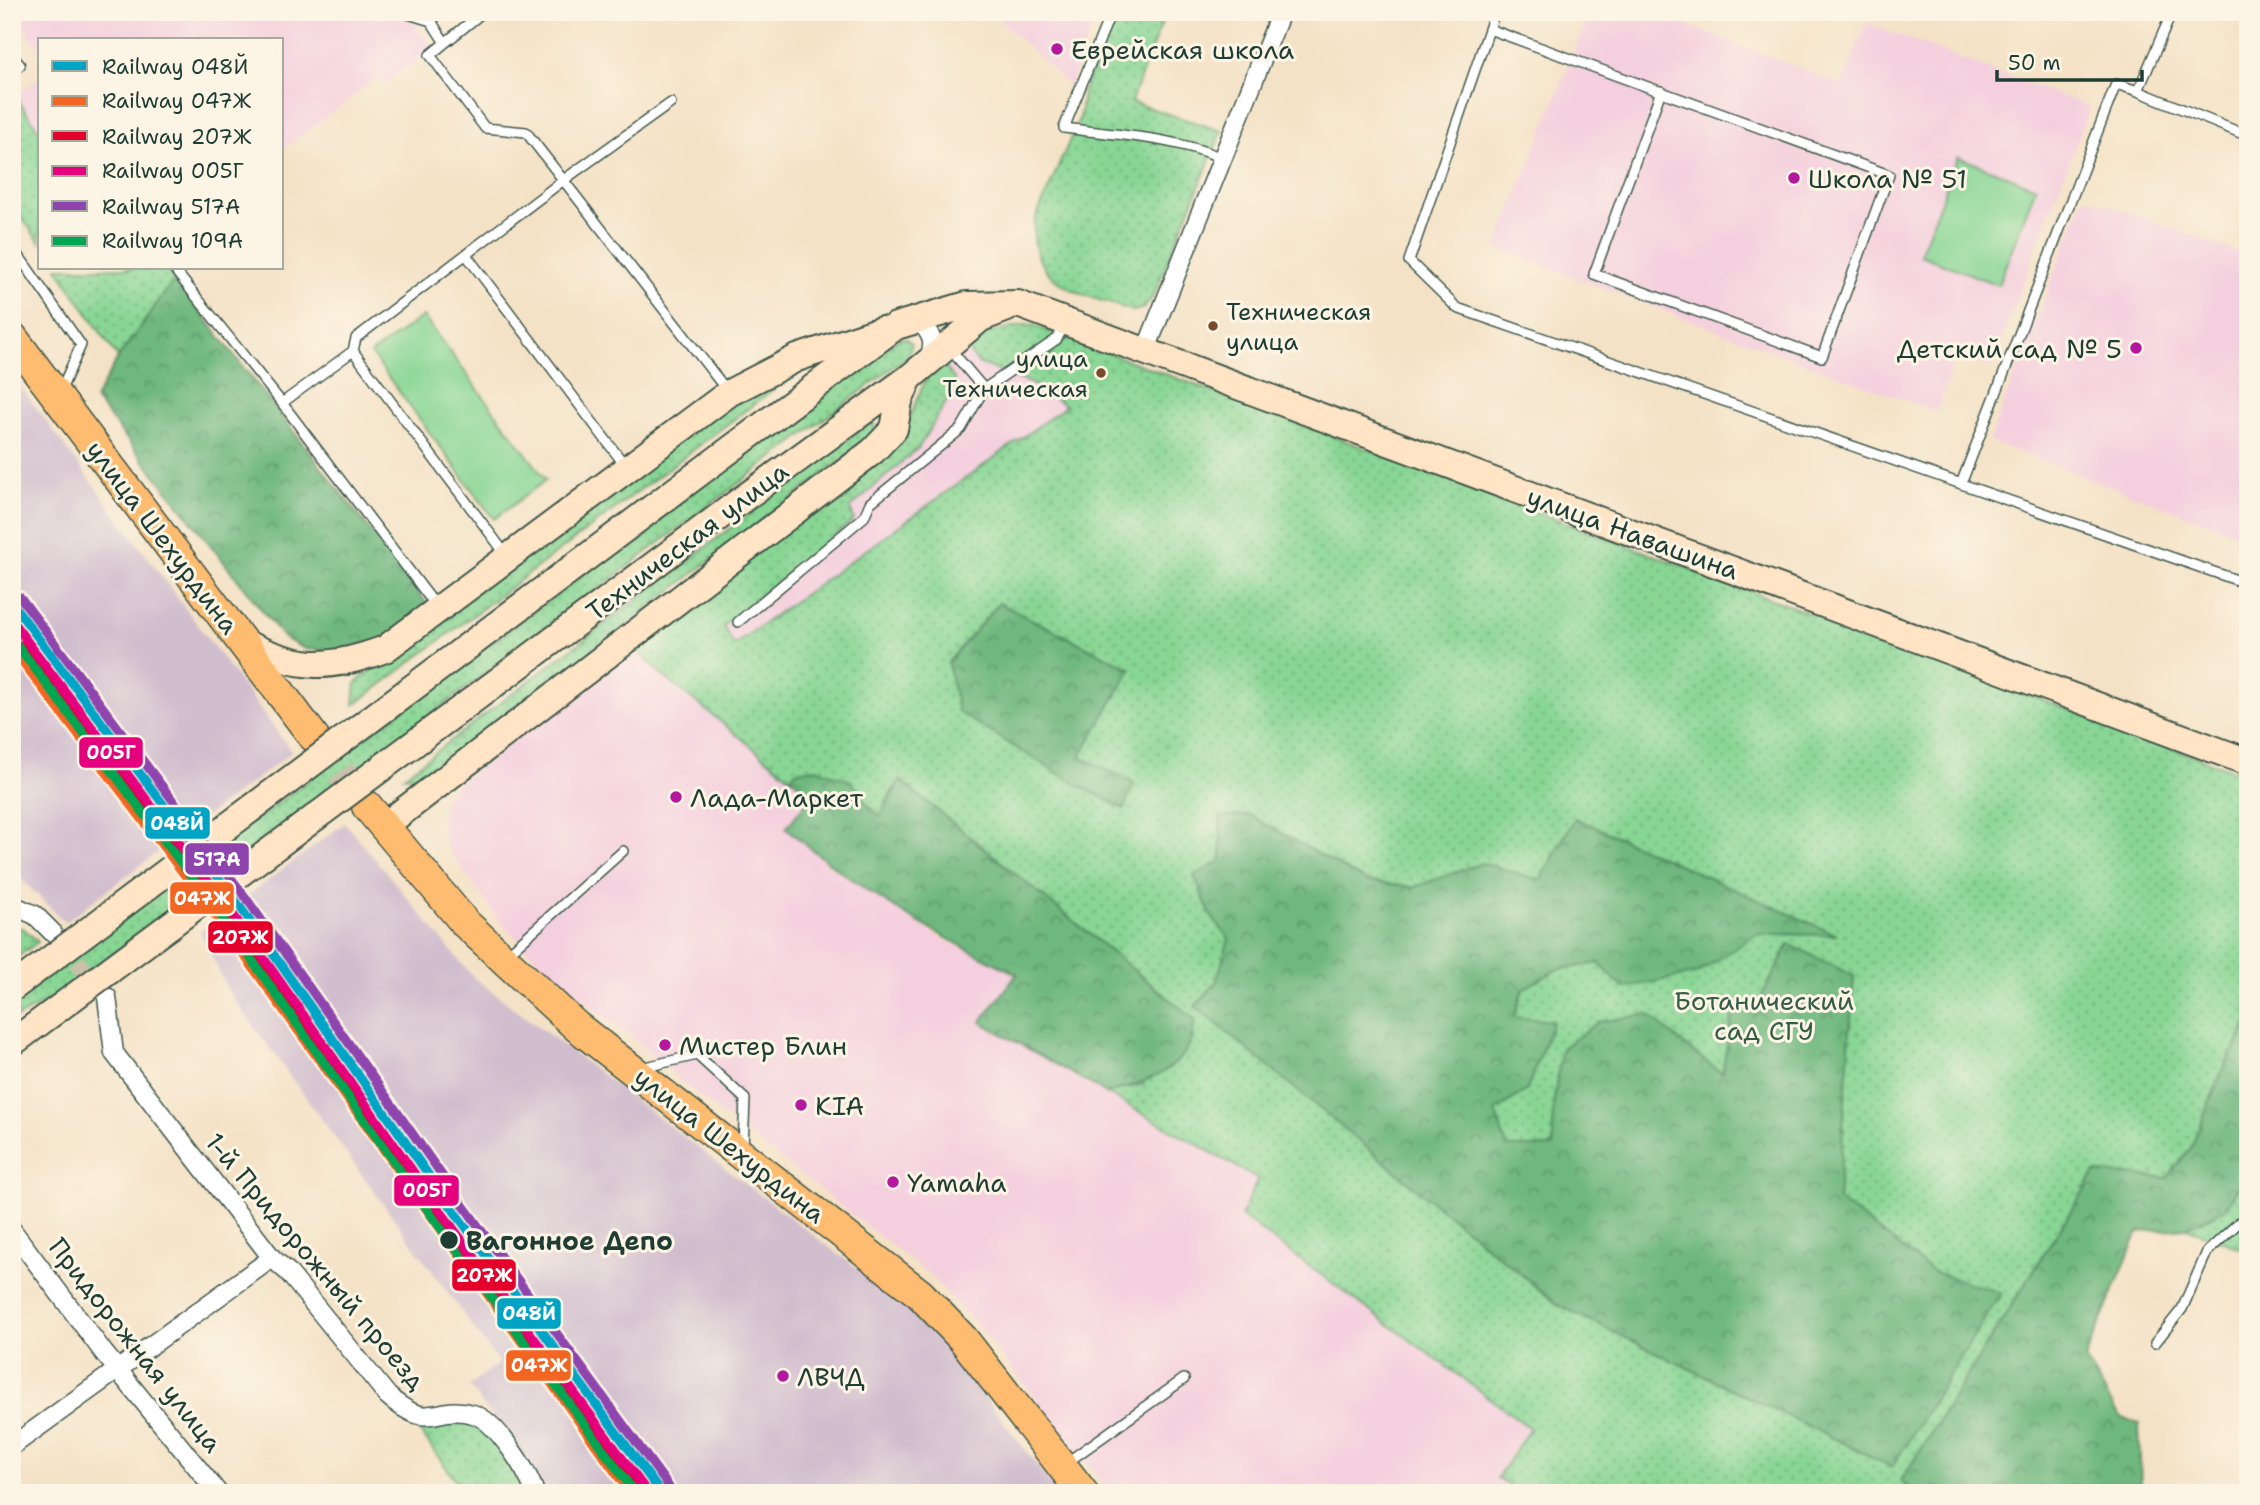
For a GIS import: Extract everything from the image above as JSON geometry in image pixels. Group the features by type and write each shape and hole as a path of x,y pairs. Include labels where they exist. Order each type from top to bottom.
{"main road":[{"name":"Техническая улица","path":"12,988 711,464 901,325 967,304 1018,304"},
{"name":"улица Навашина","path":"1018,304 2248,762"},
{"name":"Техническая улица","path":"12,1043 917,371 981,318 1018,304"},
{"path":"242,642 274,657 305,665 333,664 385,649 729,393 797,358 901,325"},
{"name":"улица Шехурдина","path":"12,337 313,736"},
{"path":"376,816 873,452 894,429 899,401 917,371"},
{"name":"улица Шехурдина","path":"376,816 465,923 576,1026 920,1294 963,1339 1083,1493"}],"street":[{"path":"1145,352 1281,12"},
{"path":"901,325 923,325 932,335 933,350 917,371"},
{"path":"12,905 35,915 52,932"},
{"name":"1-й Придорожный проезд","path":"107,997 114,1053 272,1258 288,1272 388,1396 407,1412 425,1417 473,1414 490,1423 529,1475 535,1493"},
{"name":"Придорожная улица","path":"12,1230 218,1493"},
{"path":"12,1446 272,1258"}],"lane":[{"path":"402,12 431,20 445,43"},
{"path":"431,20 441,12"},
{"path":"484,12 430,55 485,128 526,132 729,393"},
{"path":"1111,12 1064,128 1157,140 1204,151 1222,159"},
{"path":"1495,12 1409,261 1457,308 2248,584"},
{"path":"2138,92 2172,12"},
{"path":"1489,29 1889,175 1822,357 1594,274 1661,92"},
{"path":"12,55 20,65 12,72"},
{"path":"1961,484 2116,84 2248,136"},
{"path":"282,403 353,351 356,338 565,179 671,103"},
{"path":"12,246 81,345 58,397"},
{"path":"467,256 628,469"},
{"path":"175,270 282,403 439,610"},
{"path":"738,622 864,517 870,503 961,429 984,389 1057,339 1066,320"},
{"path":"947,345 984,389"},
{"path":"353,351 509,558"},
{"path":"2248,825 2248,840"},
{"path":"501,959 623,850"},
{"path":"633,1070 697,1055 745,1099 742,1156"},
{"path":"2155,1343 2182,1309 2207,1252 2248,1214"},
{"path":"1062,1466 1184,1378"}],"shaded area":[{"path":"14,12 405,12 433,48 384,84 377,78 284,148 284,38 38,38 38,47"},
{"name":"Еврейская школа","path":"991,12 1097,12 1070,86"},
{"name":"Школа № 51","path":"1590,12 1653,12 1842,85 1866,23 2090,107 1991,367 1955,357 1937,412 1496,248"},
{"path":"38,79 38,129 16,97"},
{"name":"Детский сад № 5","path":"2087,197 2248,256 2248,538 1989,441 2083,200"},
{"path":"964,345 978,364 1032,384 1067,405 734,645 722,627 854,520 850,508 919,447 953,391 955,380 941,361"},
{"path":"12,375 292,752 65,922 12,870"},
{"path":"633,646 661,674 812,795 786,828 831,867 939,937 1018,975 982,1022 1258,1179 1241,1216 1531,1428 1497,1478 1520,1493 1111,1493 973,1320 931,1276 684,1084 637,1041 586,1004 525,948 496,916 446,846 441,827 442,807 449,791"},
{"path":"345,823 473,977 908,1307 949,1350 1058,1493 543,1493 531,1469 469,1386 499,1363 229,992 200,931"}],"green space":[{"path":"1115,12 1166,12 1131,102 1222,131 1153,297 1144,308 1133,311 1062,284 1049,274 1040,260 1035,242 1035,220 1080,117 1083,91"},
{"path":"16,97 38,129 38,240 12,204 12,99"},
{"path":"1958,157 2036,187 1998,285 1920,255"},
{"path":"58,270 175,270 175,279 118,358"},
{"path":"175,279 428,605 384,641 328,651 305,649 284,638 95,399 118,358"},
{"path":"423,316 546,480 494,519 371,354"},
{"name":"Ботанический сад СГУ","path":"1023,325 1036,326 2248,776 2248,1024 2223,1069 2191,1148 2167,1178 2095,1173 1901,1481 1912,1493 1520,1493 1497,1478 1530,1428 1241,1216 1258,1179 1106,1093 1144,1084 901,780 890,794 881,817 866,803 851,781 796,771 791,778 661,674 633,646 902,436 928,373 941,361 955,380 953,391 919,447 850,508 854,520 723,626 734,645 1066,406 1032,384 978,363 964,345 984,334"},
{"path":"899,338 907,339 912,344 908,356 55,997 12,1020 12,1007 43,979"},
{"path":"794,374 354,705 356,684 362,677 732,400"},
{"path":"873,420 875,431 862,445 426,777 404,776"},
{"path":"999,603 1131,669 1080,757 1134,783 1124,809 1074,783 958,712 948,662"},
{"path":"816,768 851,781 866,803 880,816 900,780 1194,1019 1187,1050 1165,1071 1152,1078 1106,1093 981,1022 1017,974 897,909 841,872 786,828 812,795 791,778 796,771"},
{"path":"1250,815 1366,881 1414,887 1482,863 1540,880 1575,818 1837,935 1756,934 1698,973 1623,988 1599,963 1556,970 1523,989 1514,1017 1553,1021 1527,1090 1495,1111 1507,1147 1553,1147 1553,1106 1562,1048 1599,1022 1648,1014 1722,1073 1735,1001 1758,1004 1789,944 1854,976 1838,1200 1934,1272 2001,1293 1892,1467 1558,1305 1195,1006 1216,983 1229,939 1211,916 1194,876 1221,861 1220,817"},
{"path":"23,928 38,942 12,961 12,929"},
{"path":"2248,1024 2248,1172 2225,1209 2186,1228 2138,1232 2085,1359 2120,1417 2139,1424 2141,1493 1912,1493 1901,1481 2095,1173 2167,1178 2191,1148 2223,1069"},
{"path":"2248,1172 2248,1251 2186,1228 2225,1209"},
{"path":"466,1420 495,1440 517,1471 527,1493 465,1493 418,1429"}],"tunnel":[{"path":"313,736 367,806"},
{"path":"59,941 100,989"}],"rail line":[{"name":"517А","path":"20,597 246,898 463,1205 669,1487"},
{"name":"048Й","path":"12,603 238,904 454,1211 661,1493"},
{"name":"005Г","path":"12,621 230,910 445,1217 648,1493"},
{"name":"109А","path":"12,638 221,916 437,1223 635,1493"},
{"name":"207Ж","path":"20,645 224,914 636,1487"},
{"name":"047Ж","path":"12,648 218,919 630,1493"}],"place":[{"name":"Еврейская школа","path":"1057,49"},
{"name":"Школа № 51","path":"1794,178"},
{"name":"Техническая улица","path":"1213,326"},
{"name":"Детский сад № 5","path":"2136,348"},
{"name":"улица Техническая","path":"1101,373"},
{"name":"Лада-Маркет","path":"676,797"},
{"name":"Мистер Блин","path":"665,1045"},
{"name":"KIA","path":"801,1105"},
{"name":"Yamaha","path":"893,1182"},
{"name":"Вагонное Депо","path":"449,1240"},
{"name":"ЛВЧД","path":"783,1376"}]}
